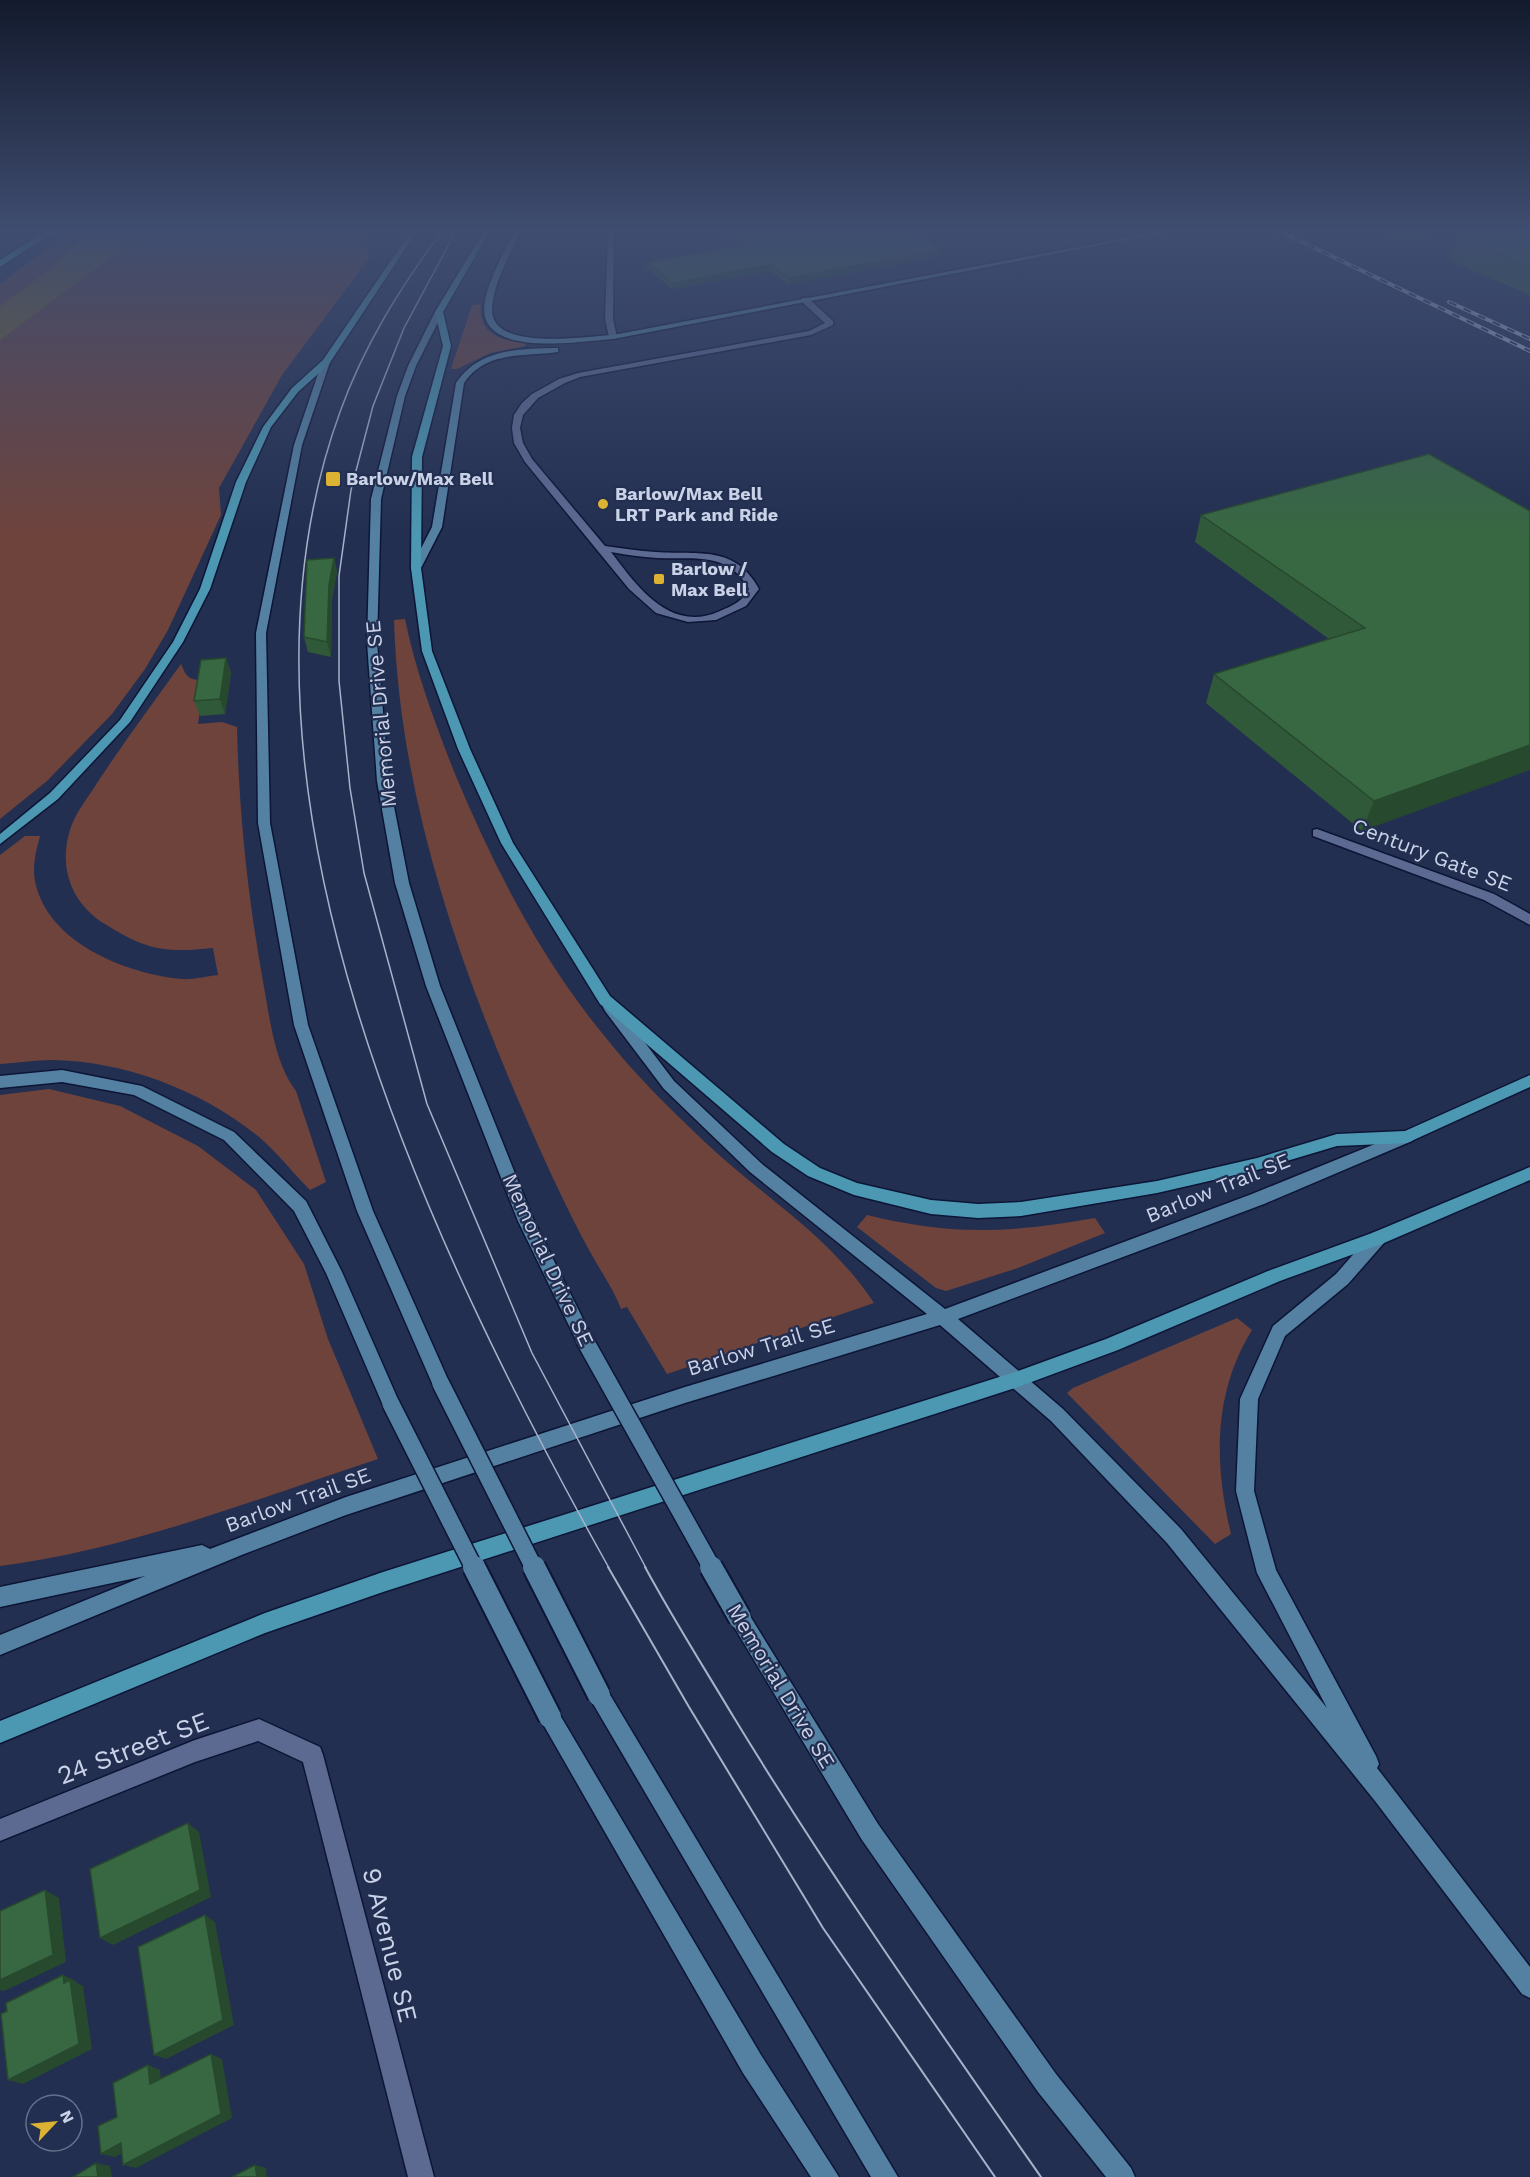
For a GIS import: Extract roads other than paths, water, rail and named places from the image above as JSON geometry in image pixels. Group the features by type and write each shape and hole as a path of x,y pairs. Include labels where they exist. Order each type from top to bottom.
{"main road":[{"path":"0,840 54,796 124,722 178,642 206,589 241,482 267,427 294,390 326,362 346,333"},
{"name":"Memorial Drive SE","path":"429,333 412,366 401,396 388,442 376,500 372,642 383,781 402,882 432,986 526,1221 584,1339 740,1618 870,1832 1047,2083 1122,2177"},
{"path":"444,333 447,346 430,401 417,457 416,568 427,651 469,758 507,843 605,1000 669,1085 756,1167 943,1317 1057,1415 1174,1536 1383,1793 1530,1986"},
{"path":"503,333 548,342 613,337 636,333"},
{"path":"416,568 437,527 460,383 466,371 502,355 571,348 595,344 613,337"},
{"path":"326,362 298,445 261,633 264,823 301,1025 365,1211 441,1384 598,1695 885,2177"},
{"path":"605,1000 778,1148 814,1172 854,1189 932,1207 978,1211 1021,1209 1156,1187 1257,1164 1337,1140 1407,1137"},
{"path":"1526,1083 1530,1065"},
{"path":"0,1082 62,1076 137,1090 229,1136 300,1206 334,1272 391,1404 550,1717 752,2064 826,2177"},
{"name":"Barlow Trail SE","path":"0,1645 240,1546 417,1482 685,1395 943,1317 1237,1208 1407,1137 1526,1083"},
{"path":"0,1732 265,1623 383,1582 1015,1380 1112,1345 1274,1276 1378,1238 1530,1173"},
{"path":"1378,1238 1342,1279 1280,1331 1249,1399 1245,1491 1267,1573 1383,1793"},
{"path":"0,1597 240,1546"}],"street":[{"path":"612,333 613,337"},
{"path":"602,548 632,553 697,554 719,558 741,567 754,589 750,599 719,616 701,620 663,612 653,606 602,548 516,443 518,415 528,399 545,388 578,375 812,333"},
{"name":"Century Gate SE","path":"1317,833 1490,897 1530,920"},
{"name":"24 Street SE","path":"0,1830 195,1751 259,1730 286,1742"},
{"name":"9 Avenue SE","path":"286,1742 312,1755 421,2177"}],"tram line":[{"path":"376,333 360,363 340,412 305,555 300,704 319,856 357,1009 410,1159 472,1304 541,1441 609,1568"},
{"path":"402,333 373,406 351,490 339,576 339,681 350,788 364,873 427,1104 532,1353 646,1568"},
{"path":"608,1567 689,1707 823,1928 995,2177"},
{"path":"645,1567 769,1775 883,1949 1041,2177"}],"railway":[{"path":"1491,333 1530,351"},
{"path":"1516,333 1530,339"}],"place":[{"name":"Barlow/Max Bell","path":"333,479"},
{"name":"Barlow/Max Bell LRT Park and Ride","path":"603,504"},
{"name":"Barlow / Max Bell","path":"659,579"}]}
